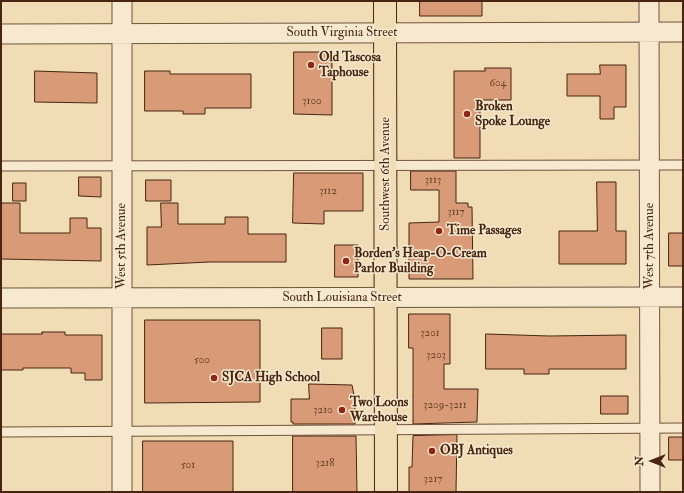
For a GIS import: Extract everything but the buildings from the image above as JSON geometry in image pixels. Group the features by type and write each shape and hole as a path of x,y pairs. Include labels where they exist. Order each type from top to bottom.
{"main road":[{"name":"Southwest 6th Avenue","path":"385,1 386,492"}],"street":[{"name":"West 5th Avenue","path":"122,1 122,492"},
{"name":"West 7th Avenue","path":"649,1 650,492"},
{"name":"South Virginia Street","path":"1,34 683,32"},
{"name":"South Louisiana Street","path":"1,298 683,297"}],"lane":[{"path":"1,166 683,165"},
{"path":"1,432 683,428"}],"place":[{"name":"Old Tascosa Taphouse","path":"311,65"},
{"name":"Broken Spoke Lounge","path":"467,114"},
{"name":"Time Passages","path":"439,231"},
{"name":"Borden's Heap-O-Cream Parlor Building","path":"346,261"},
{"name":"SJCA High School","path":"214,378"},
{"name":"Two Loons Warehouse","path":"342,410"},
{"name":"OBJ Antiques","path":"432,451"}]}
